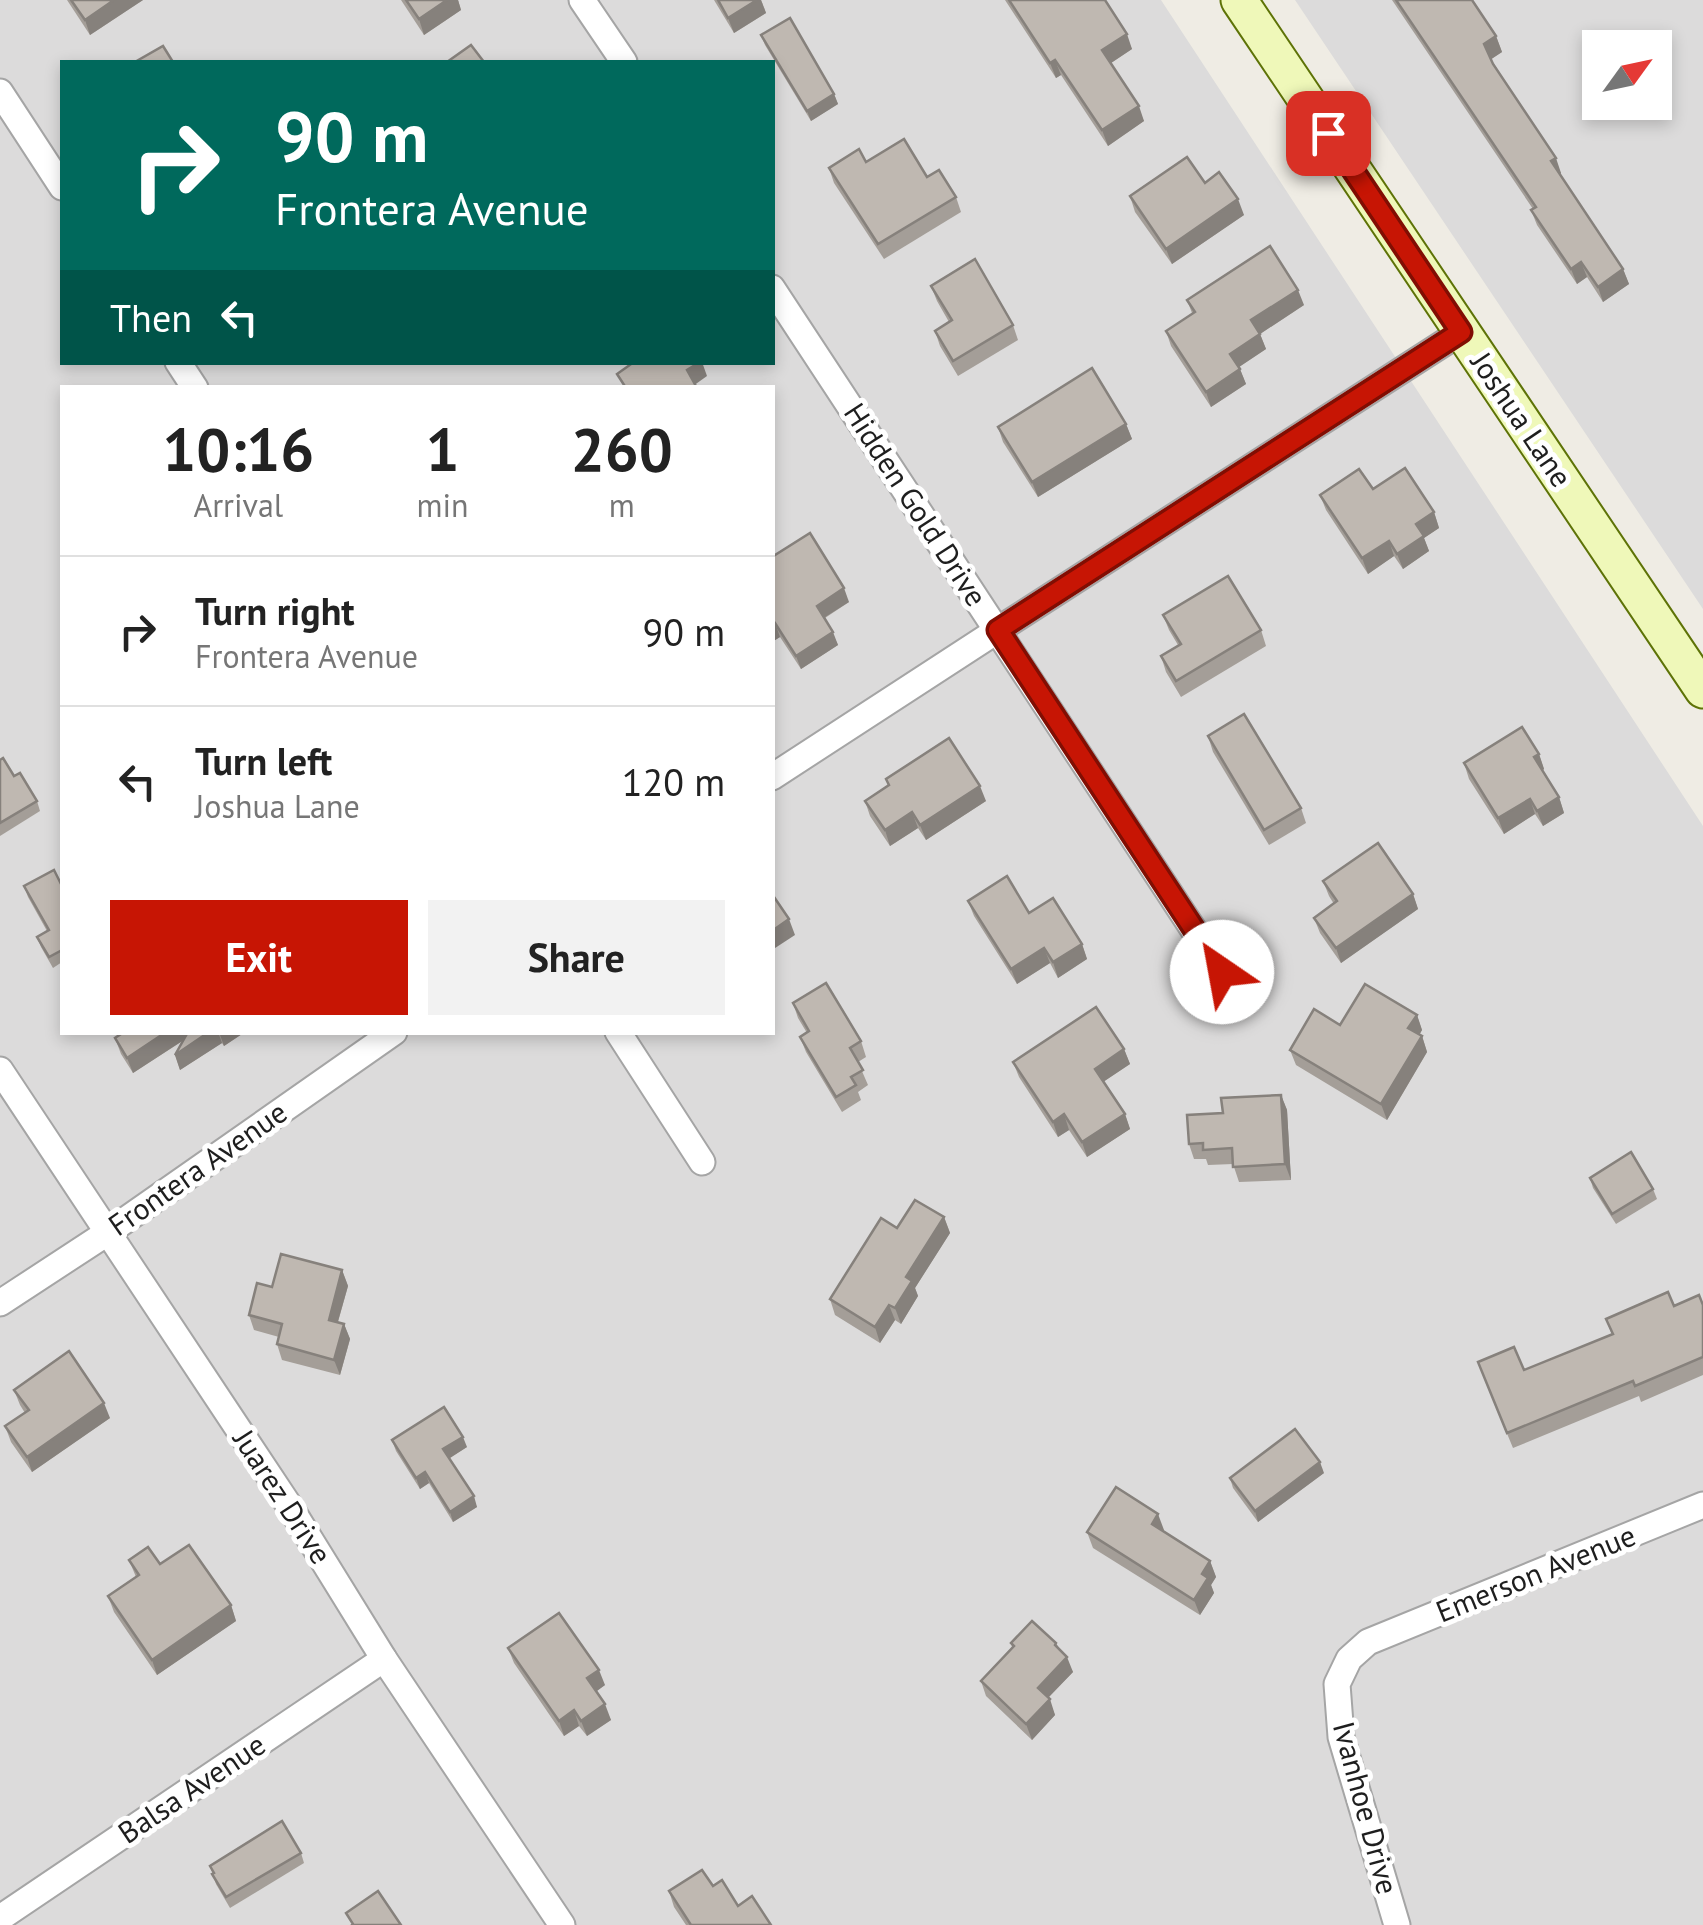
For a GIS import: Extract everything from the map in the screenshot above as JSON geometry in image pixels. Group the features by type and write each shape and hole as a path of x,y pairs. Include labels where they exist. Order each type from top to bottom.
{"main road":[{"name":"Joshua Lane","path":"1239,0 1703,690"}],"street":[{"path":"582,0 623,60"},
{"path":"0,92 60,184"},
{"name":"Hidden Gold Drive","path":"775,293 1222,972"},
{"path":"775,775 1461,332"},
{"name":"Frontera Avenue","path":"0,1304 390,1035"},
{"path":"620,1035 702,1162"},
{"name":"Juarez Drive","path":"0,1070 562,1925"},
{"name":"Emerson Avenue","path":"1368,1642 1703,1505"},
{"name":"Ivanhoe Drive","path":"1368,1642 1349,1659 1336,1684 1342,1736 1397,1925"},
{"name":"Balsa Avenue","path":"0,1918 384,1659"}],"shaded area":[{"path":"0,0 1161,0 1703,826 1703,1925 0,1925"},
{"path":"1295,0 1703,0 1703,609"}],"building":[{"path":"71,0 114,0 85,20"},
{"path":"406,0 447,0 419,19"},
{"path":"718,0 757,0 728,18"},
{"path":"1009,0 1105,0 1127,34 1102,50 1139,106 1102,130 1055,60 1050,63"},
{"path":"1396,0 1472,0 1496,36 1484,44 1493,64 1623,269 1598,287 1581,262 1571,269 1531,210 1536,207"},
{"path":"790,18 834,94 807,111 761,35"},
{"path":"471,45 482,60 450,60"},
{"path":"163,46 172,60 138,60"},
{"path":"904,139 927,177 939,170 956,197 878,244 829,168 859,149 866,162"},
{"path":"1187,157 1205,183 1219,172 1238,199 1166,249 1130,196"},
{"path":"1270,246 1298,290 1251,320 1260,334 1230,354 1240,369 1206,392 1166,331 1195,312 1187,300"},
{"path":"975,259 1013,325 953,361 935,331 952,320 931,286"},
{"path":"630,365 695,365 687,370 695,385 624,385 617,374"},
{"path":"1092,368 1126,424 1032,482 998,427"},
{"path":"1405,468 1434,512 1416,524 1424,536 1397,554 1389,541 1362,558 1320,495 1359,469 1373,489"},
{"path":"810,533 844,588 817,606 833,632 796,656 775,623 775,555"},
{"path":"1228,576 1261,630 1176,681 1161,656 1181,644 1163,615"},
{"path":"1244,714 1301,808 1264,830 1208,736"},
{"path":"1522,727 1539,754 1534,757 1559,797 1537,811 1530,799 1498,818 1464,763"},
{"path":"949,738 980,786 920,825 912,812 885,830 865,801 889,785 886,779"},
{"path":"3,758 14,776 20,773 37,801 0,823 0,760"},
{"path":"1378,843 1413,894 1336,948 1314,918 1337,901 1323,881"},
{"path":"54,870 60,882 60,951 49,957 37,937 49,930 24,886"},
{"path":"1007,876 1029,913 1053,898 1082,944 1053,962 1044,948 1011,969 968,901"},
{"path":"775,898 789,919 775,929"},
{"path":"826,983 861,1041 850,1048 863,1070 851,1077 856,1085 836,1097 800,1037 809,1031 793,1003"},
{"path":"1365,984 1417,1015 1408,1028 1422,1036 1381,1104 1290,1050 1314,1009 1340,1025"},
{"path":"1096,1007 1124,1049 1095,1069 1125,1114 1082,1142 1064,1114 1053,1122 1013,1062"},
{"path":"120,1035 162,1035 127,1058 115,1038"},
{"path":"186,1035 205,1035 175,1055"},
{"path":"1281,1095 1285,1164 1233,1167 1232,1148 1203,1150 1203,1143 1189,1144 1187,1115 1223,1113 1221,1098"},
{"path":"1631,1152 1653,1189 1612,1214 1590,1178"},
{"path":"915,1200 944,1217 906,1277 912,1281 895,1308 889,1305 875,1327 830,1299 881,1218 897,1228"},
{"path":"281,1254 342,1270 329,1320 344,1324 334,1360 277,1344 282,1324 249,1315 257,1283 272,1287"},
{"path":"1668,1292 1674,1306 1699,1295 1703,1305 1703,1357 1507,1433 1478,1362 1514,1347 1524,1370 1613,1334 1606,1319"},
{"path":"69,1351 104,1403 27,1457 5,1426 29,1410 14,1390"},
{"path":"444,1407 463,1437 443,1449 474,1496 450,1512 425,1472 416,1478 392,1440"},
{"path":"1295,1429 1320,1462 1255,1511 1230,1478"},
{"path":"1116,1487 1158,1514 1152,1524 1210,1561 1202,1574 1208,1578 1194,1600 1087,1532"},
{"path":"189,1545 231,1605 152,1660 108,1596 139,1575 129,1560 148,1547 160,1564"},
{"path":"559,1613 599,1670 587,1678 605,1704 581,1721 574,1710 559,1721 508,1648"},
{"path":"1032,1621 1067,1657 1038,1688 1050,1699 1026,1724 981,1681"},
{"path":"282,1821 301,1853 226,1897 210,1866"},
{"path":"702,1870 713,1886 722,1880 738,1906 752,1896 771,1925 691,1925 669,1891"},
{"path":"378,1891 401,1925 352,1925 346,1913"}],"route":[{"path":"1222,972 998,630 1461,332 1328,133"}]}
